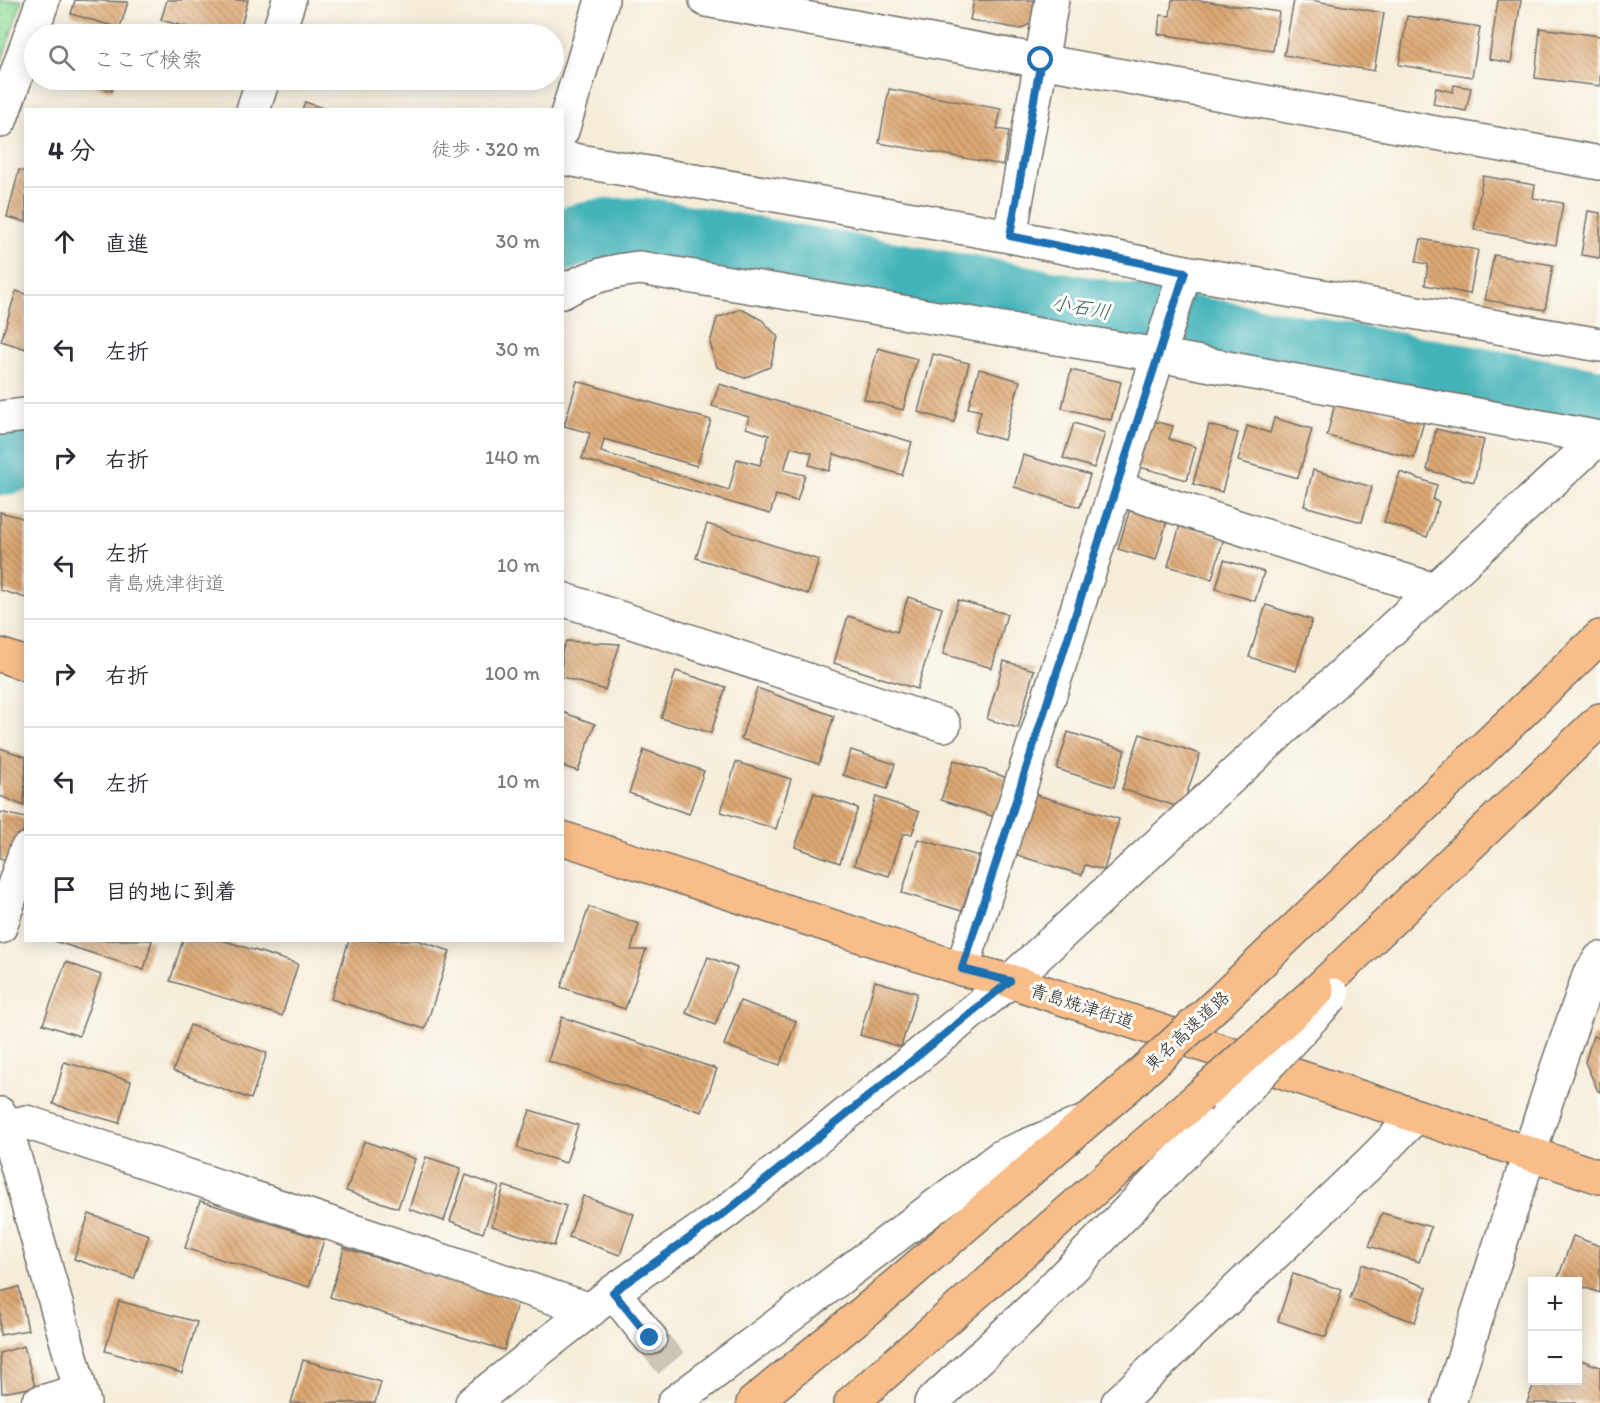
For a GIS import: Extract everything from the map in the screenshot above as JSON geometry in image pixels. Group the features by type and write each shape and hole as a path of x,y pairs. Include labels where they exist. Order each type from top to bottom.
{"main road":[{"name":"東名高速道路","path":"753,1403 874,1304 1088,1120 1220,1001 1600,637"},
{"path":"0,655 24,663"},
{"path":"851,1403 1180,1114 1325,993 1484,831 1600,720"},
{"name":"青島焼津街道","path":"564,839 962,969 1010,981 1600,1177"}],"street":[{"path":"34,24 43,0"},
{"path":"281,24 289,0"},
{"path":"564,124 602,0"},
{"path":"706,0 764,5 1041,60 1600,163"},
{"path":"1010,236 1052,0"},
{"path":"0,121 24,53"},
{"path":"254,108 260,90"},
{"path":"564,158 1010,236 1185,272 1600,345"},
{"path":"564,291 586,279 615,271 640,268 1158,355 1599,438"},
{"path":"962,969 1185,272"},
{"path":"0,418 24,415"},
{"path":"472,1403 602,1301 726,1212 1010,981 1599,438"},
{"path":"1116,488 1434,590"},
{"path":"564,600 944,725"},
{"path":"0,927 24,856"},
{"path":"1449,1403 1554,1074 1589,976 1600,959"},
{"path":"932,1403 1037,1304 1228,1107 1325,993"},
{"path":"1118,1403 1415,1117"},
{"path":"38,1403 82,1397 3,1120 26,1122 602,1301 650,1338"},
{"path":"674,1403 1002,1156 1088,1120"}],"green space":[{"path":"0,0 22,0 0,67"}],"building":[{"path":"75,0 128,2 121,24 106,24 71,14"},
{"path":"167,0 248,0 242,24 176,24 161,20"},
{"path":"974,0 1040,0 1036,20 1021,29 970,20"},
{"path":"1172,0 1197,0 1279,12 1273,51 1158,34 1160,15 1170,16"},
{"path":"1294,0 1310,0 1384,13 1374,71 1284,55"},
{"path":"1498,0 1521,0 1511,63 1489,59"},
{"path":"1407,16 1480,27 1472,77 1399,65"},
{"path":"1540,28 1600,36 1600,86 1535,78"},
{"path":"1454,85 1471,88 1466,111 1433,104 1436,88 1453,92"},
{"path":"889,89 1001,109 997,129 1009,131 1003,165 879,143"},
{"path":"305,102 322,108 303,108"},
{"path":"19,170 24,171 24,221 7,217"},
{"path":"1483,176 1535,185 1533,198 1563,203 1556,245 1474,230"},
{"path":"1588,211 1600,213 1600,258 1581,255"},
{"path":"1421,239 1478,250 1470,294 1425,285 1428,264 1416,262"},
{"path":"1494,255 1553,265 1545,310 1485,300"},
{"path":"16,291 24,293 24,348 1,341"},
{"path":"741,309 762,320 778,337 770,367 744,378 717,367 710,343 717,318"},
{"path":"878,348 917,359 903,410 864,399"},
{"path":"933,354 969,363 954,422 918,412"},
{"path":"979,369 1020,381 1004,440 975,432 981,411 968,408"},
{"path":"1071,370 1121,382 1111,420 1062,408"},
{"path":"577,381 711,420 697,466 604,439 601,452 729,490 737,459 760,465 769,435 746,428 749,417 712,406 719,384 912,442 902,475 834,454 829,471 809,465 812,453 791,447 784,470 805,475 797,501 776,495 770,514 582,459 590,433 564,426"},
{"path":"1336,399 1424,421 1414,458 1327,436"},
{"path":"1274,418 1312,429 1298,478 1238,461 1247,426 1270,433"},
{"path":"1149,420 1173,426 1169,439 1196,447 1187,480 1136,466"},
{"path":"1074,423 1105,433 1094,468 1063,458"},
{"path":"1209,425 1238,433 1222,492 1193,484"},
{"path":"1436,429 1484,440 1474,482 1427,470"},
{"path":"1023,455 1090,475 1080,507 1014,487"},
{"path":"1313,470 1372,487 1362,522 1304,506"},
{"path":"1400,472 1437,485 1433,500 1439,502 1427,537 1384,522"},
{"path":"1130,509 1167,521 1156,560 1118,549"},
{"path":"0,512 24,518 24,597 0,590"},
{"path":"707,524 819,560 808,594 696,558"},
{"path":"1180,525 1224,538 1212,579 1168,566"},
{"path":"1224,560 1264,572 1255,601 1216,589"},
{"path":"908,597 942,608 917,689 834,663 848,616 897,632"},
{"path":"958,600 1007,614 992,668 943,654"},
{"path":"1266,605 1312,620 1296,671 1249,657"},
{"path":"566,641 620,644 605,690 564,678"},
{"path":"1004,661 1034,670 1018,728 987,719"},
{"path":"676,671 726,687 711,733 661,718"},
{"path":"757,688 834,716 819,764 741,739"},
{"path":"564,713 595,724 578,771 564,767"},
{"path":"1068,732 1125,750 1114,787 1057,769"},
{"path":"1140,734 1200,754 1182,808 1122,789"},
{"path":"0,748 24,756 24,806 0,796"},
{"path":"644,750 704,771 689,814 629,793"},
{"path":"851,750 895,764 887,789 843,775"},
{"path":"954,760 1008,778 995,817 941,800"},
{"path":"736,762 791,779 776,829 721,812"},
{"path":"814,793 858,808 840,863 795,847"},
{"path":"1033,794 1119,819 1104,870 1085,865 1082,875 1016,855"},
{"path":"876,797 919,812 912,834 903,834 889,876 854,865"},
{"path":"0,812 24,818 24,828 10,862 0,858"},
{"path":"918,839 979,856 962,911 902,893"},
{"path":"589,907 639,924 631,950 646,950 625,1009 561,987"},
{"path":"57,942 151,942 144,970"},
{"path":"182,942 228,942 298,964 282,1016 170,981"},
{"path":"348,942 423,942 450,951 425,1029 331,999"},
{"path":"708,957 737,968 715,1025 686,1013"},
{"path":"66,962 101,975 79,1036 43,1024"},
{"path":"875,981 917,993 901,1047 860,1035"},
{"path":"740,1001 796,1021 780,1065 724,1045"},
{"path":"562,1017 717,1069 702,1112 548,1061"},
{"path":"190,1025 267,1053 251,1099 173,1071"},
{"path":"1593,1036 1600,1038 1600,1092 1585,1062"},
{"path":"64,1062 131,1081 119,1123 53,1104"},
{"path":"530,1110 578,1125 566,1163 517,1148"},
{"path":"364,1141 415,1159 398,1208 346,1191"},
{"path":"426,1157 461,1168 444,1221 409,1209"},
{"path":"466,1175 499,1187 483,1233 450,1221"},
{"path":"504,1186 566,1206 554,1246 492,1226"},
{"path":"583,1196 634,1214 620,1255 569,1237"},
{"path":"200,1201 324,1240 309,1287 185,1248"},
{"path":"1382,1213 1431,1227 1419,1262 1369,1246"},
{"path":"89,1214 149,1235 134,1279 74,1259"},
{"path":"1573,1236 1600,1246 1600,1293 1582,1286 1582,1277 1558,1277"},
{"path":"344,1248 518,1301 504,1350 330,1297"},
{"path":"1362,1264 1427,1287 1415,1322 1350,1299"},
{"path":"1293,1274 1342,1290 1326,1337 1278,1321"},
{"path":"19,1287 28,1330 0,1335 0,1292"},
{"path":"119,1301 197,1322 182,1373 105,1351"},
{"path":"24,1346 35,1387 2,1393 0,1353"},
{"path":"303,1360 381,1382 375,1403 291,1403"},
{"path":"1582,1360 1600,1367 1600,1403 1527,1403 1533,1385 1582,1385"}],"waterway":[{"name":"小石川","path":"564,240 597,230 656,230 1600,400"},
{"name":"小石川","path":"0,465 24,459"}],"tunnel":[{"path":"650,1338 704,1403"}],"route":[{"path":"650,1338 613,1292 726,1212 1010,981 962,969 1185,272 1010,236 1041,60"}]}
